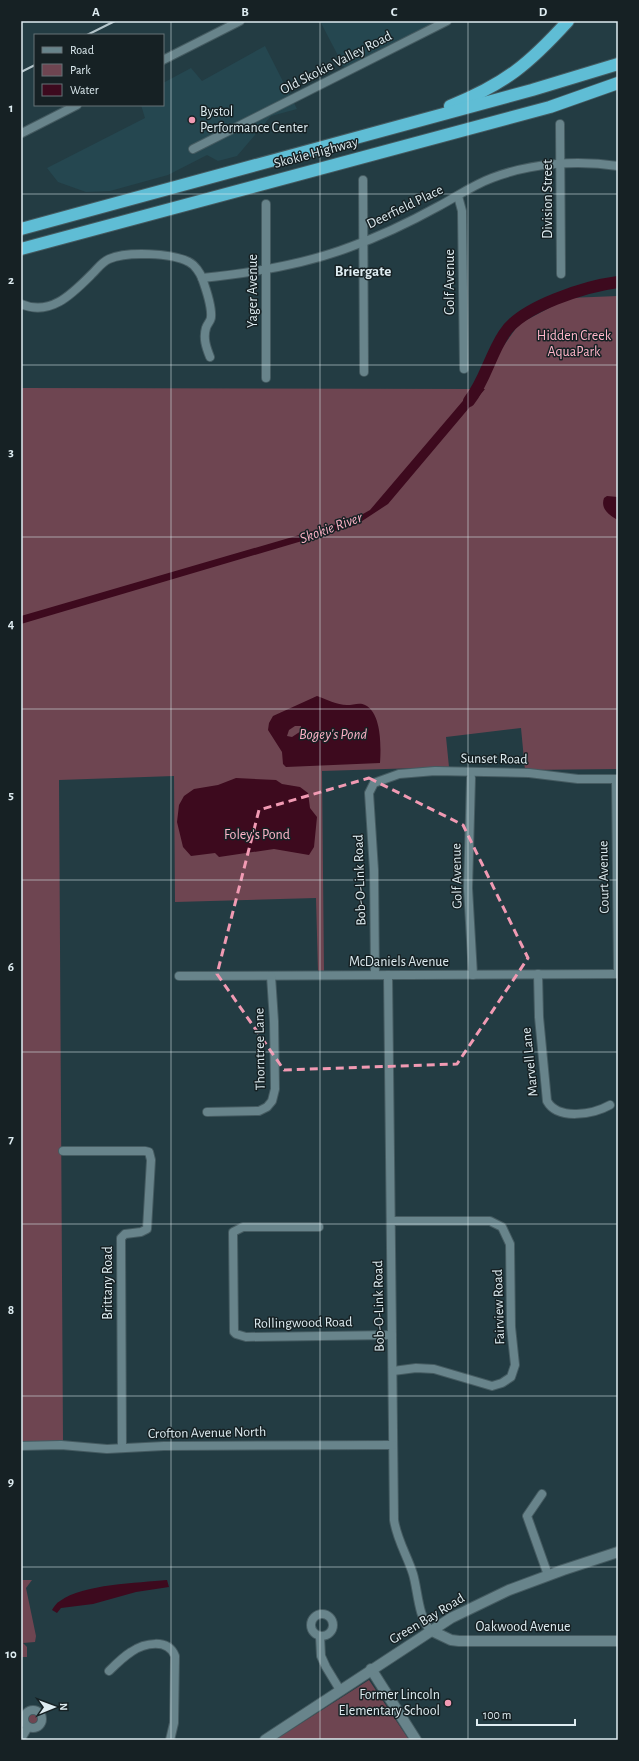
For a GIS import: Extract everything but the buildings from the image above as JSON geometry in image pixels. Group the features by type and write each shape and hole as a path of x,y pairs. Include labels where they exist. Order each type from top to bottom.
{"highway":[{"path":"366,135 456,104 502,82 538,54 568,21"},
{"name":"Skokie Highway","path":"21,229 532,90 618,64"},
{"name":"Skokie Highway","path":"21,248 550,107 618,83"},
{"path":"550,107 618,91"}],"main road":[{"name":"Green Bay Road","path":"265,1740 430,1630 469,1609 509,1590 548,1575 618,1552"},
{"name":"Oakwood Avenue","path":"430,1630 451,1640 460,1641 618,1641"},
{"path":"371,1670 416,1740"}],"street":[{"path":"164,59 240,21"},
{"name":"Old Skokie Valley Road","path":"193,149 447,21"},
{"path":"22,133 75,106"},
{"name":"Division Street","path":"560,124 561,274"},
{"name":"Deerfield Place","path":"202,278 267,270 326,255 364,241 412,220 458,196 480,182 514,170 535,166 561,165 618,166"},
{"path":"363,180 364,372"},
{"name":"Golf Avenue","path":"458,196 462,211 464,369"},
{"name":"Yager Avenue","path":"266,204 266,378"},
{"path":"21,304 31,308 44,308 51,306 76,289 104,262 128,255 154,254 182,259 194,265 202,278 210,306 211,317 206,329 205,343 210,357"},
{"name":"Sunset Road","path":"372,785 399,774 435,771 529,772 578,779 617,779"},
{"name":"Golf Avenue","path":"471,778 468,888 473,975"},
{"name":"Court Avenue","path":"617,779 618,974"},
{"name":"Bob-O-Link Road","path":"372,785 369,793 374,870 375,975"},
{"name":"Marvell Lane","path":"538,974 539,1017 547,1101 553,1109 563,1113 590,1113 610,1105"},
{"name":"McDaniels Avenue","path":"180,976 618,974"},
{"name":"Bob-O-Link Road","path":"388,975 395,1527 413,1573 423,1615 430,1630"},
{"name":"Thorntree Lane","path":"207,1112 258,1111 267,1107 272,1101 275,1089 274,1021 271,976"},
{"name":"Brittany Road","path":"62,1151 145,1151 148,1152 152,1160 147,1229 141,1232 125,1234 121,1238 122,1448"},
{"name":"Fairview Road","path":"391,1221 490,1221 502,1227 510,1244 511,1327 515,1365 513,1372 507,1380 492,1386 434,1369 416,1368 393,1371"},
{"name":"Rollingwood Road","path":"319,1227 243,1227 233,1232 234,1332 246,1337 392,1335"},
{"name":"Crofton Avenue North","path":"21,1446 122,1448 164,1446 393,1445"},
{"path":"542,1494 527,1516 548,1575"},
{"path":"320,1636 321,1656 340,1690"},
{"path":"109,1670 135,1650 161,1644 171,1648 175,1656 174,1723 170,1740"},
{"path":"21,1739 28,1727"}],"highlighted area":[{"path":"369,778 463,825 528,958 457,1064 284,1070 217,974 259,810"}],"shaded area":[{"path":"320,21 438,21 345,69"},
{"path":"265,46 297,109 271,116 237,156 218,161 207,155 168,175 110,191 86,192 58,182 47,168 145,118 141,106 164,106 164,82 191,68 202,81"}],"green space":[{"name":"Hidden Creek AquaPark","path":"618,296 618,769 525,770 521,728 446,737 449,767 322,771 324,972 318,972 316,898 175,902 174,776 59,780 63,1441 21,1442 21,388 473,389 519,324 568,298"},
{"path":"21,1580 32,1580 26,1588 36,1636 35,1642 23,1643 27,1647 27,1657 21,1657"},
{"path":"369,1680 409,1740 275,1740"},
{"path":"33,1714 38,1719 33,1724 28,1719"}],"water":[{"path":"473,389 485,389 388,504 356,525 21,624 21,616 354,519 370,510"},
{"path":"607,496 618,497 618,520 606,512 603,506 604,498"},
{"name":"Bogey's Pond","path":"317,696 339,704 365,705 371,709 375,715 380,740 380,763 286,767 283,764 282,752 268,730 269,723 273,716","holes":["295,726 301,726 301,731 292,737 287,736 289,730"]},
{"name":"Foley’s Pond","path":"236,778 276,780 282,784 300,787 308,793 310,808 317,817 314,847 309,855 274,849 219,857 215,853 191,856 183,847 177,822 179,805 184,796 194,789 218,785"},
{"path":"167,1580 169,1587 136,1592 93,1604 61,1608 57,1613 52,1610 55,1605 70,1595 82,1591 126,1583"}],"waterway":[{"name":"Skokie River","path":"469,401 475,393 499,342 513,324 539,306 556,299 590,288 618,282"}],"railway":[{"path":"89,34 115,21"},
{"path":"21,72 34,66"}],"place":[{"name":"Bystol Performance Center","path":"192,120"},
{"name":"Former Lincoln Elementary School","path":"448,1703"}],"district":[{"name":"Briergate","path":"363,271"}]}
